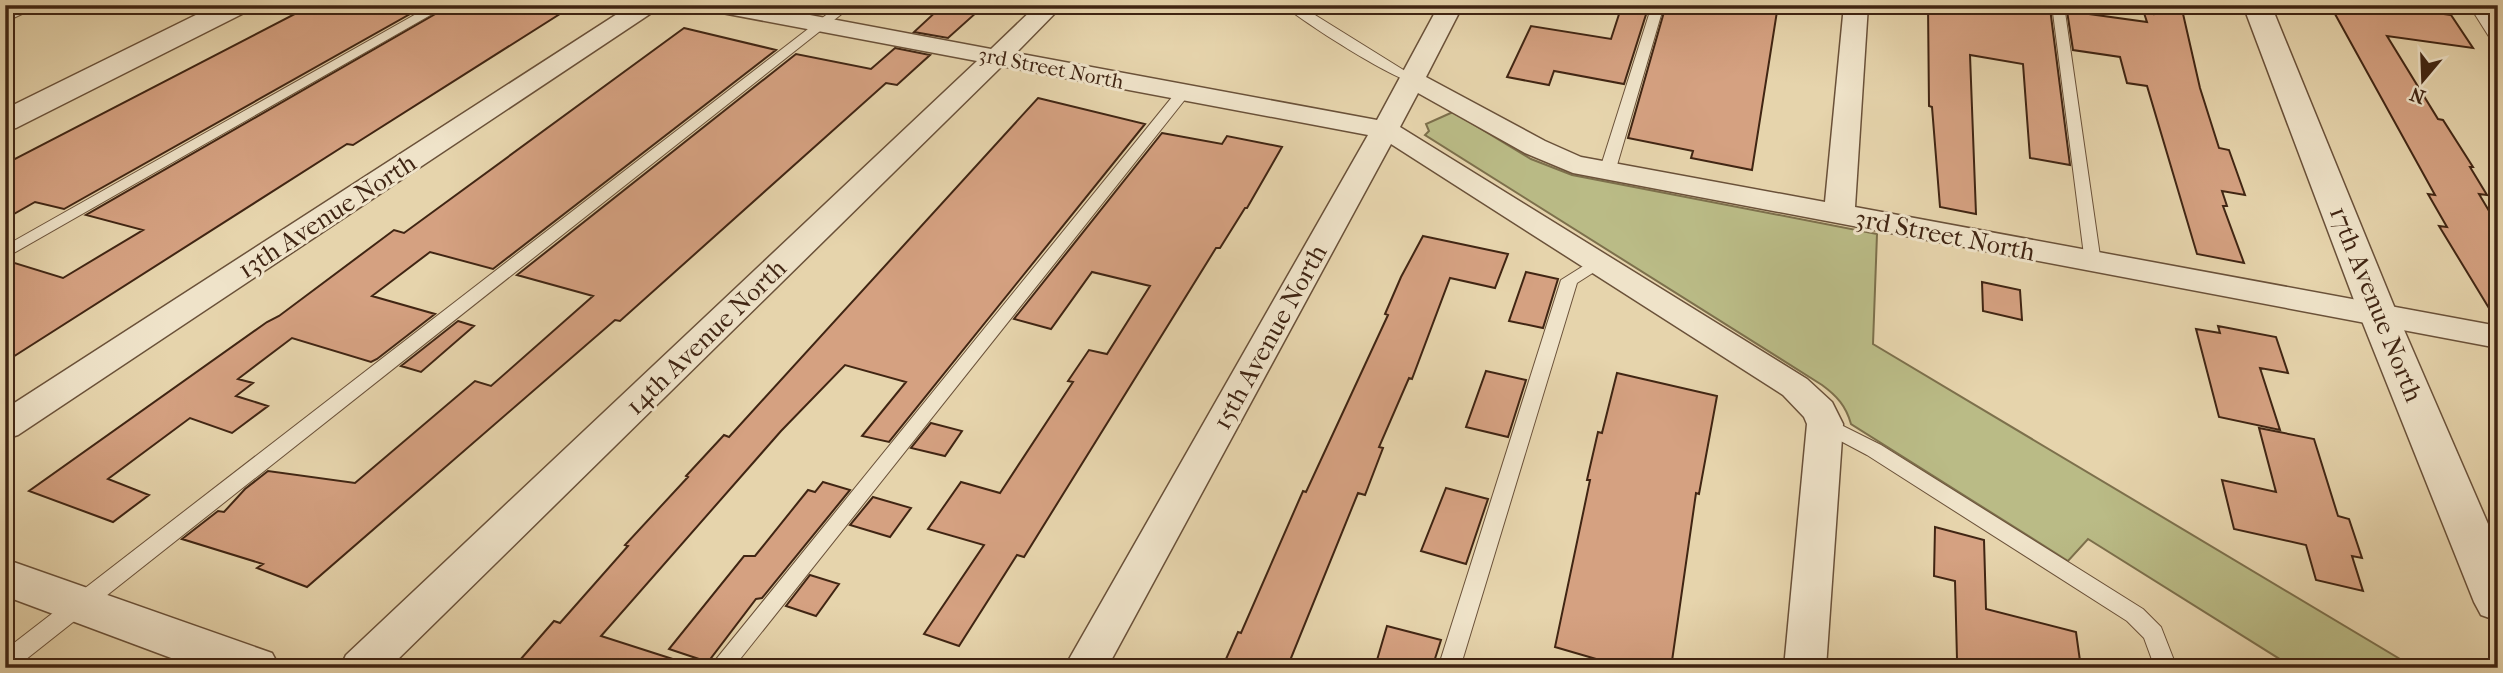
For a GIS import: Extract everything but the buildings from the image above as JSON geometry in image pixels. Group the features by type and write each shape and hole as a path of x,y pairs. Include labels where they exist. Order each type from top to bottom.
{"street":[{"path":"5,121 238,5"},
{"name":"13th Avenue North","path":"5,426 648,5"},
{"name":"3rd Street North","path":"717,5 1385,130"},
{"name":"14th Avenue North","path":"361,668 1051,5"},
{"name":"15th Avenue North","path":"1085,668 1385,130 1451,5"},
{"path":"1839,216 1856,5"},
{"name":"17th Avenue North","path":"2257,5 2379,316 2498,602"},
{"name":"3rd Street North","path":"1411,79 1555,157 1607,172 2498,337"},
{"path":"1385,130 1795,387 1822,417 1805,668"},
{"path":"5,577 255,668"}],"lane":[{"path":"5,18 34,5"},
{"path":"5,253 442,5"},
{"path":"5,663 848,5"},
{"path":"1290,5 1411,79"},
{"path":"1607,172 1658,5"},
{"path":"2058,5 2093,263"},
{"path":"2475,5 2498,40"},
{"path":"720,668 1182,94"},
{"path":"1449,668 1569,281 1597,263"},
{"path":"1822,417 2135,615 2153,633 2166,668"}],"green space":[{"path":"1453,112 1531,159 1572,175 1877,234 1873,344 2415,668 2294,668 2088,539 2068,561 1851,424 1840,402 1822,385 1425,135 1429,131 1426,124"}]}
